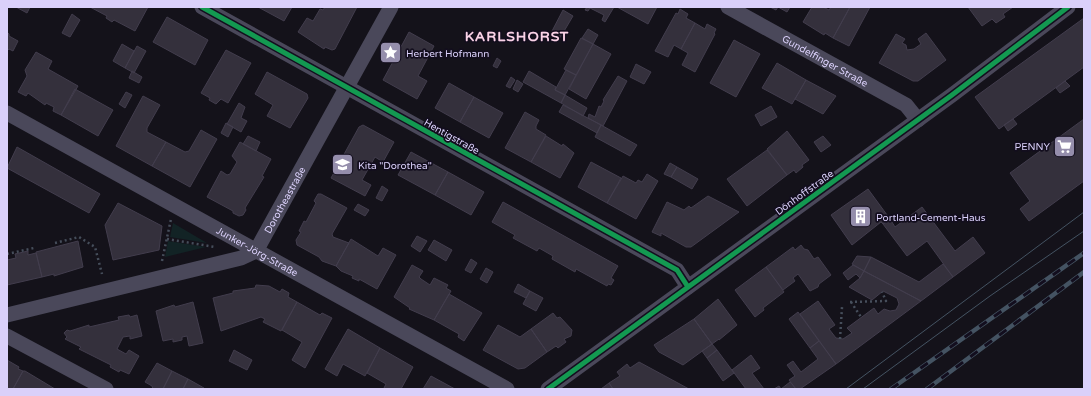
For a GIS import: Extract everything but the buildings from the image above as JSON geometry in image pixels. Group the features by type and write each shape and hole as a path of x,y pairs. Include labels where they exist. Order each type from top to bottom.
{"street":[{"name":"Hentigstraße","path":"202,7 677,270 688,287"},
{"name":"Dorotheastraße","path":"256,251 391,7"},
{"name":"Gundelfinger Straße","path":"728,7 906,105 918,120"},
{"name":"Dönhoffstraße","path":"548,389 918,120 1068,7"},
{"name":"Junker-Jörg-Straße","path":"7,113 507,389"},
{"path":"7,315 241,258 256,251"},
{"path":"7,336 106,389"}],"path":[{"path":"161,264 171,219"},
{"path":"55,243 79,237 95,247 102,274"},
{"path":"167,238 217,248"},
{"path":"7,254 34,248"},
{"path":"862,317 850,302 886,302 882,292"},
{"path":"840,339 842,307"}],"shaded area":[{"path":"173,223 207,243 170,237"},
{"path":"168,241 206,247 165,257"}],"tram line":[{"path":"846,389 1084,212"},
{"path":"863,389 990,296 1084,231"}],"railway":[{"path":"891,389 1084,253"},
{"path":"927,389 1084,272"}],"cycle path":[{"path":"202,7 677,270 688,287"},
{"path":"548,389 952,95 1068,7"}],"place":[{"name":"Herbert Hofmann","path":"391,53"},
{"name":"PENNY","path":"1065,146"},
{"name":"Kita \"Dorothea\"","path":"342,165"},
{"name":"Portland-Cement-Haus","path":"860,217"}],"district":[{"name":"KARLSHORST","path":"517,36"}]}
